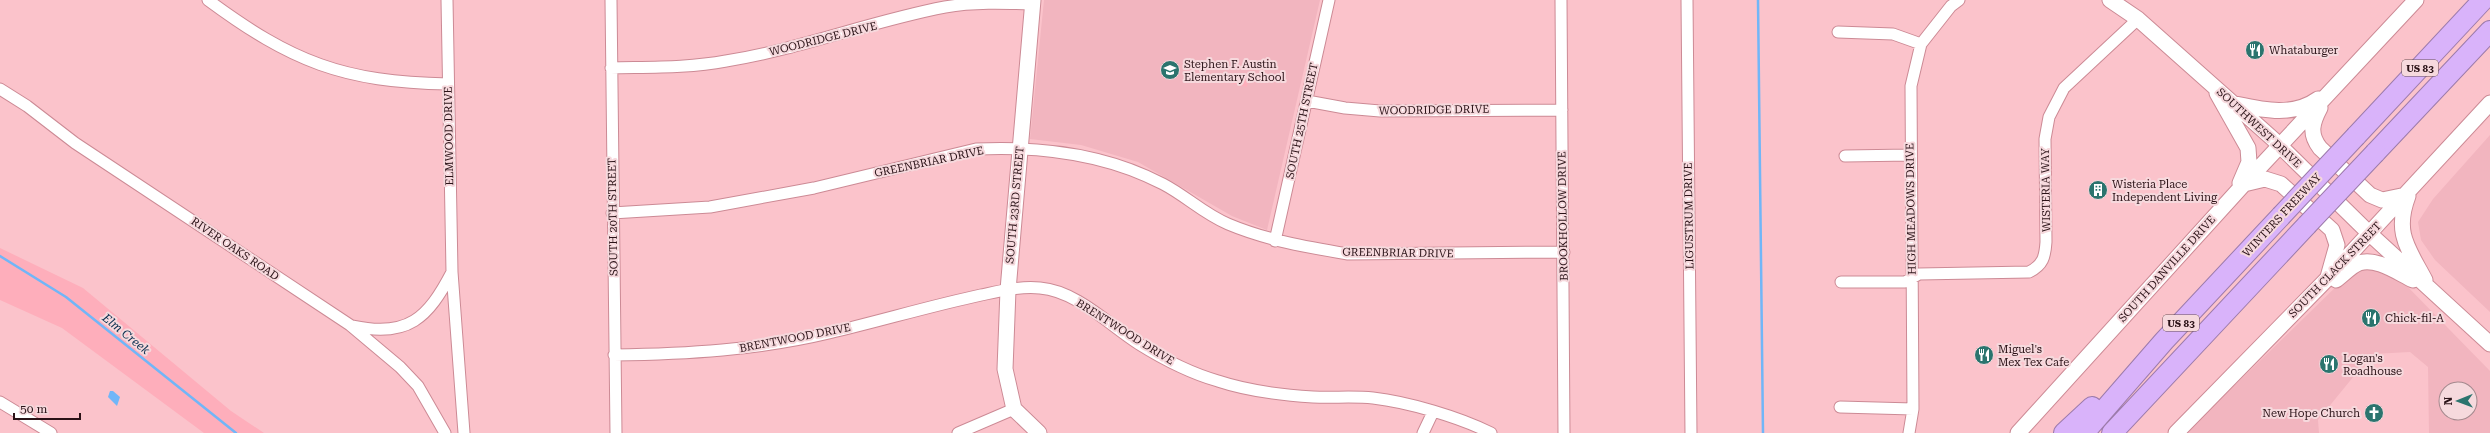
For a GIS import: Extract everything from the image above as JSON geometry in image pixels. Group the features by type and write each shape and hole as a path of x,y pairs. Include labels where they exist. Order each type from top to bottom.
{"highway":[{"name":"WINTERS FREEWAY","path":"2084,433 2164,341 2483,0"},
{"name":"US 83","path":"2112,433 2490,31"},
{"path":"2425,100 2490,45"},
{"path":"2064,433 2164,341"}],"main road":[{"name":"SOUTHWEST DRIVE","path":"2110,0 2138,18 2280,145 2370,234 2490,344"},
{"name":"SOUTH DANVILLE DRIVE","path":"2018,433 2240,188 2416,0"},
{"name":"SOUTH 23RD STREET","path":"1014,409 1005,369 1008,290 1033,2"},
{"path":"2234,104 2266,110 2285,111 2307,108 2338,84"},
{"path":"2213,85 2248,148 2248,162 2240,188"},
{"path":"2325,98 2314,119 2312,130 2313,139 2320,148 2370,195 2382,200 2409,192"},
{"name":"SOUTH CLACK STREET","path":"2176,433 2322,285 2490,103"},
{"path":"2240,188 2266,179 2282,184 2332,230 2337,244 2322,285"},
{"path":"2409,192 2401,216 2401,227 2407,246 2430,289"},
{"path":"2322,285 2341,277 2359,263 2376,263 2430,289"},
{"path":"1014,409 1039,433"}],"street":[{"path":"208,0 252,32 314,64 347,74 380,80 448,84"},
{"name":"ELMWOOD DRIVE","path":"447,0 452,272 464,433"},
{"name":"SOUTH 20TH STREET","path":"611,0 612,213 616,433"},
{"name":"SOUTH 25TH STREET","path":"1275,241 1329,0"},
{"name":"BROOKHOLLOW DRIVE","path":"1561,0 1564,252 1564,433"},
{"name":"LIGUSTRUM DRIVE","path":"1686,0 1690,433"},
{"name":"HIGH MEADOWS DRIVE","path":"1909,433 1913,409 1910,155 1911,86 1921,44 1951,6 1959,0"},
{"name":"WOODRIDGE DRIVE","path":"611,68 688,66 726,61 820,40 944,7 970,4 1033,2"},
{"name":"WISTERIA WAY","path":"1841,282 1905,282 1919,274 2029,272 2039,267 2045,257 2046,242 2045,139 2049,117 2064,88 2138,18"},
{"path":"1838,32 1893,34 1921,44"},
{"name":"RIVER OAKS ROAD","path":"0,89 27,106 75,142 350,325 400,368 418,386 445,433"},
{"name":"WOODRIDGE DRIVE","path":"1307,101 1345,108 1380,111 1562,110"},
{"name":"GREENBRIAR DRIVE","path":"612,213 710,207 814,188 976,149 1020,149 1089,155 1125,167 1164,185 1199,208 1227,223 1275,241 1348,254 1564,252"},
{"path":"1845,156 1910,155"},
{"path":"350,325 371,330 384,330 418,319 431,308 452,272"},
{"name":"BRENTWOOD DRIVE","path":"614,355 690,354 775,344 826,334 1008,290 1041,288 1082,303 1140,344 1179,366 1218,381 1257,391 1281,394 1396,401 1474,425 1491,433"},
{"path":"0,402 51,433"},
{"path":"1840,407 1913,409"},
{"path":"958,433 1014,409"},
{"path":"1423,433 1432,412"}],"shaded area":[{"name":"Stephen F. Austin Elementary School","path":"1044,0 1320,0 1267,230 1232,216 1138,162 1081,145 1030,139"},
{"path":"1233,77 1248,81 1247,87 1231,83"},
{"path":"2490,135 2490,312 2435,260 2421,240 2418,222 2433,199"},
{"path":"0,248 83,288 231,411 264,433 204,433 62,328 0,300"},
{"path":"2372,265 2404,283 2490,371 2490,433 2429,433 2428,367 2410,352 2372,354 2318,420 2319,433 2186,433 2348,275"}],"water":[{"path":"110,391 113,391 120,397 117,406 108,397"}],"waterway":[{"path":"1758,0 1763,433"},
{"name":"Elm Creek","path":"0,256 66,297 236,433"}],"place":[{"name":"Whataburger","path":"2255,50"},
{"name":"Stephen F. Austin Elementary School","path":"1170,70"},
{"name":"Wisteria Place Independent Living","path":"2098,190"},
{"name":"Chick-fil-A","path":"2371,318"},
{"name":"Miguel's Mex Tex Cafe","path":"1984,355"},
{"name":"Logan's Roadhouse","path":"2329,364"},
{"name":"New Hope Church","path":"2374,413"}]}
